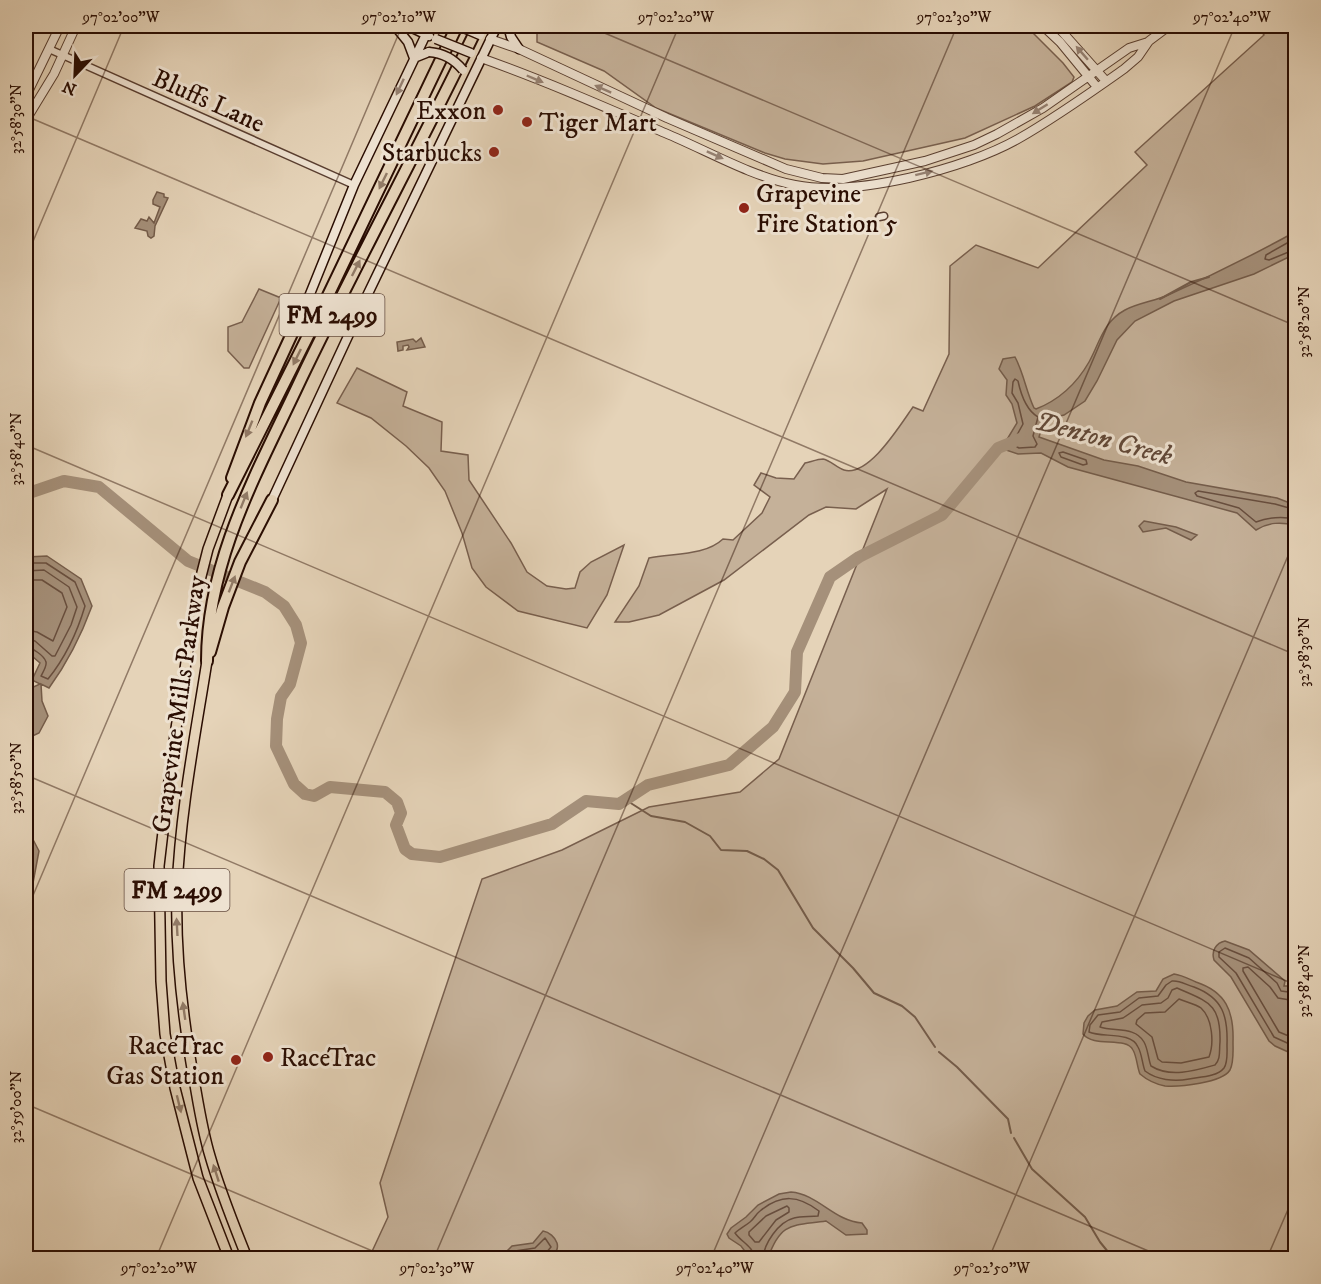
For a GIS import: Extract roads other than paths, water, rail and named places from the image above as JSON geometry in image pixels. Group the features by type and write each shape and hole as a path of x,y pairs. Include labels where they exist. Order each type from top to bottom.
{"highway":[{"name":"Grapevine Mills Parkway","path":"228,495 458,26"},
{"name":"Grapevine Mills Parkway","path":"207,661 207,632 212,603 224,555 249,487 335,309 479,30"},
{"path":"228,495 247,434 308,299"},
{"path":"207,661 223,607 240,562 272,500"}],"main road":[{"path":"395,26 408,42 414,58"},
{"path":"408,26 481,58"},
{"path":"308,299 354,185 430,26"},
{"path":"458,26 479,30 490,39"},
{"path":"272,500 363,304 497,26"},
{"path":"508,26 511,37 519,49"},
{"path":"414,58 429,52 438,52 455,60 463,70 466,88"},
{"name":"Grapevine Mills Parkway","path":"228,495 208,549 196,596 172,755 159,866 161,981 165,1034 198,1178 230,1258"},
{"name":"Grapevine Mills Parkway","path":"207,661 180,844 177,921 191,1062 209,1154 247,1258"},
{"path":"172,755 183,759 190,769"},
{"path":"185,1129 203,1124"}],"street":[{"path":"26,96 60,26"},
{"path":"26,120 41,98 76,26"},
{"path":"1043,26 1060,42 1097,87"},
{"path":"1057,26 1106,81"},
{"path":"490,39 519,49 578,78 767,162 807,174 843,179 925,161 974,145 1043,108 1129,48 1149,41 1169,26"},
{"path":"481,58 667,133 761,175 796,186 841,189 927,173 973,159 1017,139 1106,81 1138,57 1149,41"},
{"name":"Bluffs Lane","path":"49,49 354,185"},
{"path":"761,175 767,162"}],"water":[{"path":"157,192 168,198 155,226 154,236 151,238 147,231 135,228 141,219 147,221 149,217 154,223 160,207 153,204"},
{"path":"1295,232 1295,254 1254,274 1174,301 1135,321 1117,340 1085,401 1064,415 1044,420 1039,437 1104,460 1138,466 1186,482 1277,498 1295,505 1295,525 1275,523 1256,530 1237,513 1068,467 1041,453 1018,454 1006,450 1006,441 1017,423 1012,404 1006,395 1007,380 999,369 1003,359 1015,357 1031,402 1036,409 1060,396 1073,384 1089,362 1107,326 1125,310 1163,297 1201,280"},
{"path":"421,338 425,347 407,350 408,345 398,351 397,342 413,339 416,342"},
{"path":"1144,521 1176,527 1197,535 1191,540 1166,528 1143,532 1139,526"},
{"path":"47,556 81,579 92,606 74,648 56,678 49,688 41,684 42,701 48,716 39,733 26,739 26,695 29,689 40,684 32,680 40,663 26,651 26,557"},
{"path":"26,826 39,851 33,883 26,893"},
{"path":"1225,941 1249,950 1285,981 1284,986 1291,986 1295,989 1295,1055 1269,1041 1231,977 1214,960 1215,948"},
{"path":"1174,974 1215,991 1230,1012 1233,1031 1232,1064 1230,1070 1218,1078 1180,1086 1158,1084 1140,1074 1133,1050 1129,1046 1117,1042 1094,1040 1083,1034 1084,1023 1095,1010 1117,1006 1137,992 1156,991 1163,979"},
{"path":"791,1192 810,1197 843,1218 862,1223 867,1234 846,1235 826,1221 797,1225 783,1231 768,1258 750,1258 741,1246 727,1234 758,1205 779,1194"},
{"path":"543,1231 552,1235 557,1243 557,1250 552,1255 535,1259 500,1258 512,1246 533,1243"}],"waterway":[{"path":"1160,299 1191,282 1209,277"},
{"name":"Denton Creek","path":"26,494 64,481 99,487 188,561 265,592 284,606 296,625 301,643 290,684 281,697 276,746 294,784 305,794 314,796 330,787 385,792 397,802 401,813 396,825 405,849 412,854 440,857 552,824 586,801 619,804 648,785 729,765 773,727 795,692 797,652 830,577 859,557 942,515 998,448 1020,439"},
{"path":"626,800 651,816 685,822 710,836 721,850 747,851 764,859 778,870 813,928 874,993 902,1006 915,1017 935,1047"},
{"path":"939,1052 1008,1119 1011,1133"},
{"path":"1014,1138 1032,1169 1085,1217 1113,1258"}],"place":[{"name":"Exxon","path":"498,110"},
{"name":"Tiger Mart","path":"527,122"},
{"name":"Starbucks","path":"494,152"},
{"name":"Grapevine Fire Station 5","path":"744,208"},
{"name":"RaceTrac","path":"268,1057"},
{"name":"RaceTrac Gas Station","path":"236,1060"}]}
